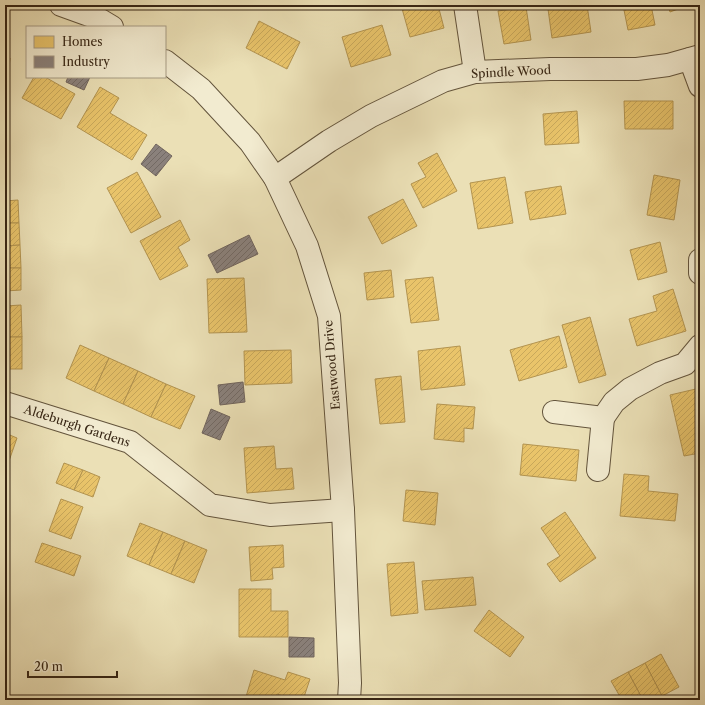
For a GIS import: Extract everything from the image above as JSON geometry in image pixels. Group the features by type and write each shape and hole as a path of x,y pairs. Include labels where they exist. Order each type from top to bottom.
{"street":[{"path":"61,5 97,18 110,26"},
{"path":"465,5 475,72"},
{"path":"695,57 700,86"},
{"name":"Spindle Wood","path":"275,178 329,140 371,116 443,81 475,72 550,69 637,69 668,65 695,57"},
{"name":"Eastwood Drive","path":"166,62 201,89 250,142 275,178 307,246 329,316 343,510 350,683 349,700"},
{"path":"700,260 700,273"},
{"path":"598,470 603,418 614,402 630,388 660,373 685,364 700,346"},
{"name":"Aldeburgh Gardens","path":"5,403 130,442 210,505 270,515 343,510"},
{"path":"554,412 603,418"}],"building: Homes":[{"path":"401,5 438,5 444,28 410,37"},
{"path":"587,5 591,32 552,38 548,9"},
{"path":"623,5 651,5 655,25 628,30"},
{"path":"668,5 689,5 670,12"},
{"path":"526,7 531,40 504,44 498,11"},
{"path":"259,21 300,42 287,69 246,48"},
{"path":"382,25 391,55 351,67 342,37"},
{"path":"5,58 10,58 5,110"},
{"path":"33,78 47,78 75,94 61,119 22,98"},
{"path":"100,87 119,98 110,113 147,135 132,160 77,127"},
{"path":"624,101 673,101 673,129 625,129"},
{"path":"577,111 579,143 545,145 543,114"},
{"path":"437,153 457,191 423,208 411,184 426,177 418,163"},
{"path":"137,172 161,217 131,233 107,188"},
{"path":"654,175 680,180 674,220 647,215"},
{"path":"505,177 513,223 478,229 470,183"},
{"path":"561,186 566,214 530,220 525,192"},
{"path":"403,199 417,226 382,244 368,217"},
{"path":"18,200 19,223 5,223 5,201"},
{"path":"180,220 190,240 178,247 188,266 160,280 140,241"},
{"path":"5,223 19,223 20,245 5,246"},
{"path":"660,242 667,272 638,280 630,250"},
{"path":"20,245 21,268 5,268 5,246"},
{"path":"5,268 21,268 21,290 5,291"},
{"path":"391,270 394,297 367,300 364,273"},
{"path":"433,277 439,320 411,323 405,280"},
{"path":"244,278 247,332 209,333 207,279"},
{"path":"673,289 686,331 637,346 629,319 657,311 653,296"},
{"path":"21,305 22,337 5,337 5,306"},
{"path":"590,317 606,375 579,383 562,325"},
{"path":"559,336 567,367 519,381 510,350"},
{"path":"5,337 22,337 22,369 5,369"},
{"path":"80,345 109,358 94,391 66,378"},
{"path":"460,346 465,385 421,390 418,351"},
{"path":"291,350 292,383 245,385 244,351"},
{"path":"109,358 138,371 123,404 94,391"},
{"path":"138,371 166,384 151,417 123,404"},
{"path":"401,376 405,422 380,424 375,379"},
{"path":"166,384 195,396 180,429 151,417"},
{"path":"700,388 700,453 684,456 670,395"},
{"path":"437,404 475,407 473,429 464,428 464,442 434,439"},
{"path":"5,433 17,438 9,461 5,459"},
{"path":"523,444 579,450 576,481 520,475"},
{"path":"274,446 276,469 292,468 294,489 247,493 244,448"},
{"path":"64,463 83,470 74,490 56,483"},
{"path":"83,470 100,477 93,497 74,490"},
{"path":"624,474 649,476 648,491 678,494 675,521 620,516"},
{"path":"406,490 438,493 435,525 403,521"},
{"path":"61,499 83,507 71,539 49,531"},
{"path":"565,512 596,558 560,582 547,564 560,556 541,528"},
{"path":"140,523 163,532 149,565 127,556"},
{"path":"163,532 185,541 171,574 149,565"},
{"path":"185,541 207,550 194,583 171,574"},
{"path":"42,543 81,556 74,576 35,562"},
{"path":"283,545 284,567 272,568 273,579 251,581 249,547"},
{"path":"414,562 418,613 391,616 387,564"},
{"path":"473,577 476,605 425,610 422,581"},
{"path":"239,589 271,589 271,611 288,611 288,637 239,637"},
{"path":"489,610 524,637 510,657 474,631"},
{"path":"661,654 679,687 662,696 645,663"},
{"path":"645,663 662,696 654,700 643,700 628,672"},
{"path":"254,670 285,680 288,672 310,679 303,700 294,700 277,694 275,700 245,700"},
{"path":"628,672 643,700 622,700 611,681"}],"building: Industry":[{"path":"68,78 90,78 84,90 66,82"},
{"path":"156,144 172,156 156,176 141,164"},
{"path":"249,235 258,254 217,273 208,255"},
{"path":"243,382 245,402 220,405 218,385"},
{"path":"211,409 230,417 220,440 202,433"},
{"path":"289,637 314,638 314,657 289,657"}]}
